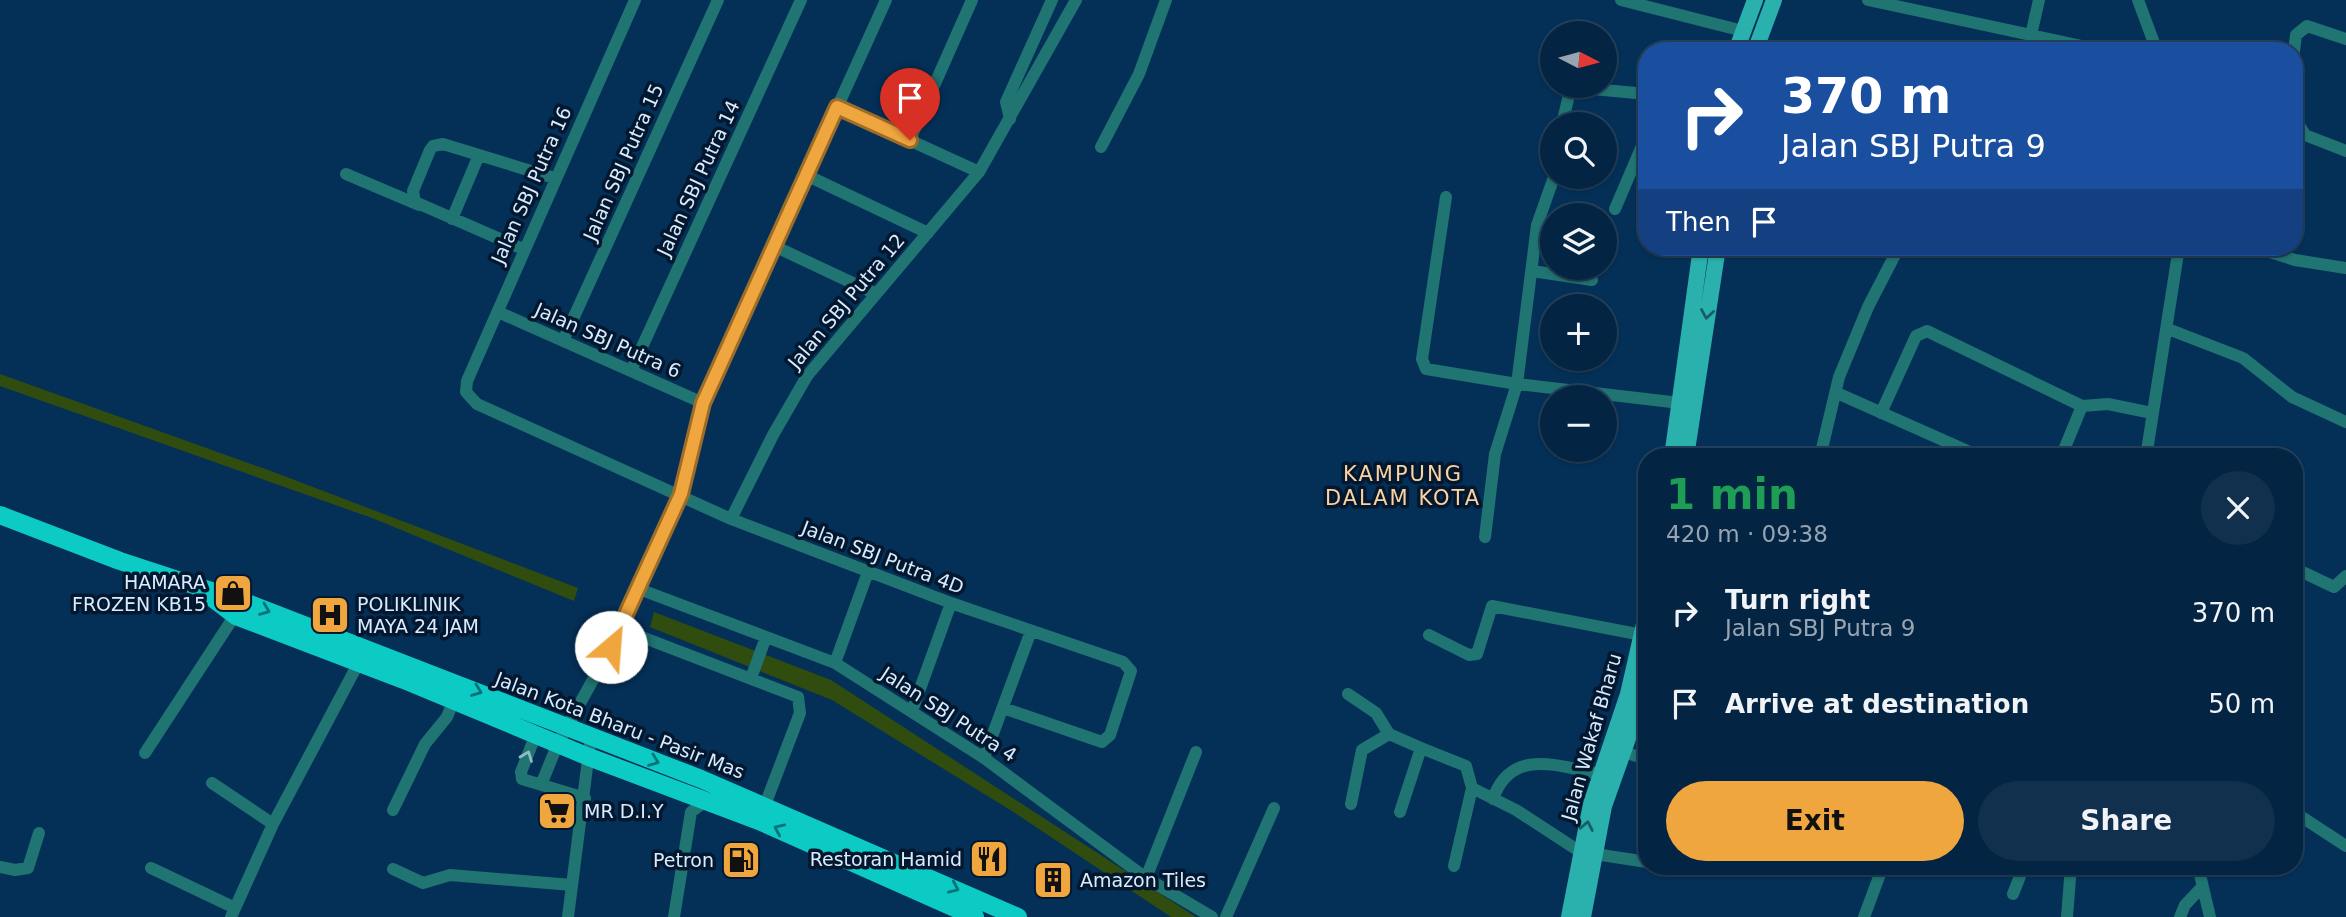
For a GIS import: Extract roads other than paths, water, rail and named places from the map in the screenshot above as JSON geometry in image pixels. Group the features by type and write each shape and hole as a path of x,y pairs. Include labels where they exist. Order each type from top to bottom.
{"highway":[{"name":"Jalan Kota Bharu - Pasir Mas","path":"0,515 242,601 591,736 765,805 1018,917"},
{"name":"Jalan Kota Bharu - Pasir Mas","path":"200,588 235,615 558,743 698,807 759,821 975,917"}],"main road":[{"path":"1739,42 1755,0"},
{"path":"1758,42 1772,6 1782,0"},
{"path":"1673,448 1700,256"},
{"path":"1687,448 1717,256"},
{"name":"Jalan Wakaf Bharu","path":"1583,917 1600,775 1628,694 1638,652"},
{"name":"Jalan Wakaf Bharu","path":"1569,917 1638,710"}],"street":[{"name":"Jalan SBJ Putra 16","path":"466,386 554,178 635,0"},
{"name":"Jalan SBJ Putra 15","path":"563,341 719,0"},
{"name":"Jalan SBJ Putra 14","path":"631,371 801,0"},
{"path":"541,785 558,743 621,629 681,494 703,403 886,0"},
{"path":"910,140 972,0"},
{"name":"Jalan SBJ Putra 12","path":"1010,119 1006,113 1006,102 1052,0"},
{"name":"Jalan SBJ Putra 12","path":"732,519 791,401 807,376 979,172 1076,0"},
{"path":"1101,147 1139,74 1166,0"},
{"path":"1621,0 1650,3 1743,32"},
{"path":"1868,0 1926,6 2063,42"},
{"path":"2031,35 2039,0"},
{"path":"2138,0 2154,42"},
{"path":"2295,42 2296,35 2307,26 2346,38"},
{"path":"1565,112 1571,88 1638,92"},
{"path":"837,107 979,172"},
{"path":"2303,132 2305,135 2346,151"},
{"path":"419,205 412,197 414,191 433,146 443,144 554,178"},
{"path":"452,219 479,155"},
{"path":"1617,204 1638,155"},
{"path":"346,174 523,249"},
{"path":"806,175 928,233"},
{"path":"1485,537 1495,454 1517,384 1537,225 1550,189"},
{"path":"1446,197 1423,364 1426,369 1517,384 1680,403"},
{"path":"774,246 876,294"},
{"path":"1822,448 1839,377 1868,307 1894,256"},
{"path":"2147,448 2178,256"},
{"path":"2282,256 2346,268"},
{"path":"1532,271 1540,272"},
{"name":"Jalan SBJ Putra 6","path":"498,312 703,403"},
{"path":"2168,329 2243,358 2292,397 2346,422"},
{"path":"1881,413 1916,336 1927,331 2082,406 2108,404 2152,413"},
{"name":"Jalan SBJ Putra 4D","path":"466,386 470,399 477,404 732,519 951,603 1128,666 1130,677 1110,734 1102,742 1003,708"},
{"path":"1837,393 1953,448"},
{"path":"2065,448 2082,406"},
{"path":"835,663 868,572"},
{"path":"2303,572 2334,587 2346,576"},
{"name":"Jalan SBJ Putra 4","path":"639,589 765,640 835,663 984,758 1146,878 1212,917"},
{"path":"912,711 951,603"},
{"path":"1429,635 1469,655 1477,654 1492,606 1638,634"},
{"path":"145,753 235,615"},
{"path":"621,629 791,692 801,704 765,805"},
{"path":"984,758 1031,631"},
{"path":"752,676 765,640"},
{"path":"151,868 233,912 274,824 359,662"},
{"path":"1348,694 1377,713 1389,734 1466,766 1472,788 1454,866"},
{"path":"393,810 425,744 447,717 454,700"},
{"path":"536,734 521,772 522,779 585,798"},
{"path":"1351,804 1362,750 1389,734"},
{"path":"568,917 591,736"},
{"path":"1400,812 1421,748"},
{"path":"1146,878 1196,752"},
{"path":"1623,752 1638,756"},
{"path":"1493,799 1498,785 1506,775 1531,763 1600,775"},
{"path":"212,783 274,824"},
{"path":"1472,788 1525,815 1562,842 1589,853 1638,861"},
{"path":"674,917 698,807"},
{"path":"1226,917 1274,808"},
{"path":"2303,818 2346,846"},
{"path":"0,867 15,870 27,868 40,833"},
{"path":"393,869 424,883 450,875 572,885"},
{"path":"1864,917 1880,875"},
{"path":"2013,894 2020,875"},
{"path":"2067,917 2070,875"},
{"path":"2200,875 2210,917"},
{"path":"2179,917 2185,905 2202,887"}],"place":[{"name":"HAMARA FROZEN KB15","path":"233,593"},
{"name":"POLIKLINIK MAYA 24 JAM","path":"330,615"},
{"name":"MR D.I.Y","path":"557,811"},
{"name":"Restoran Hamid","path":"989,859"},
{"name":"Petron","path":"741,860"},
{"name":"Amazon Tiles","path":"1053,880"}],"district":[{"name":"KAMPUNG DALAM KOTA","path":"1403,486"}]}
